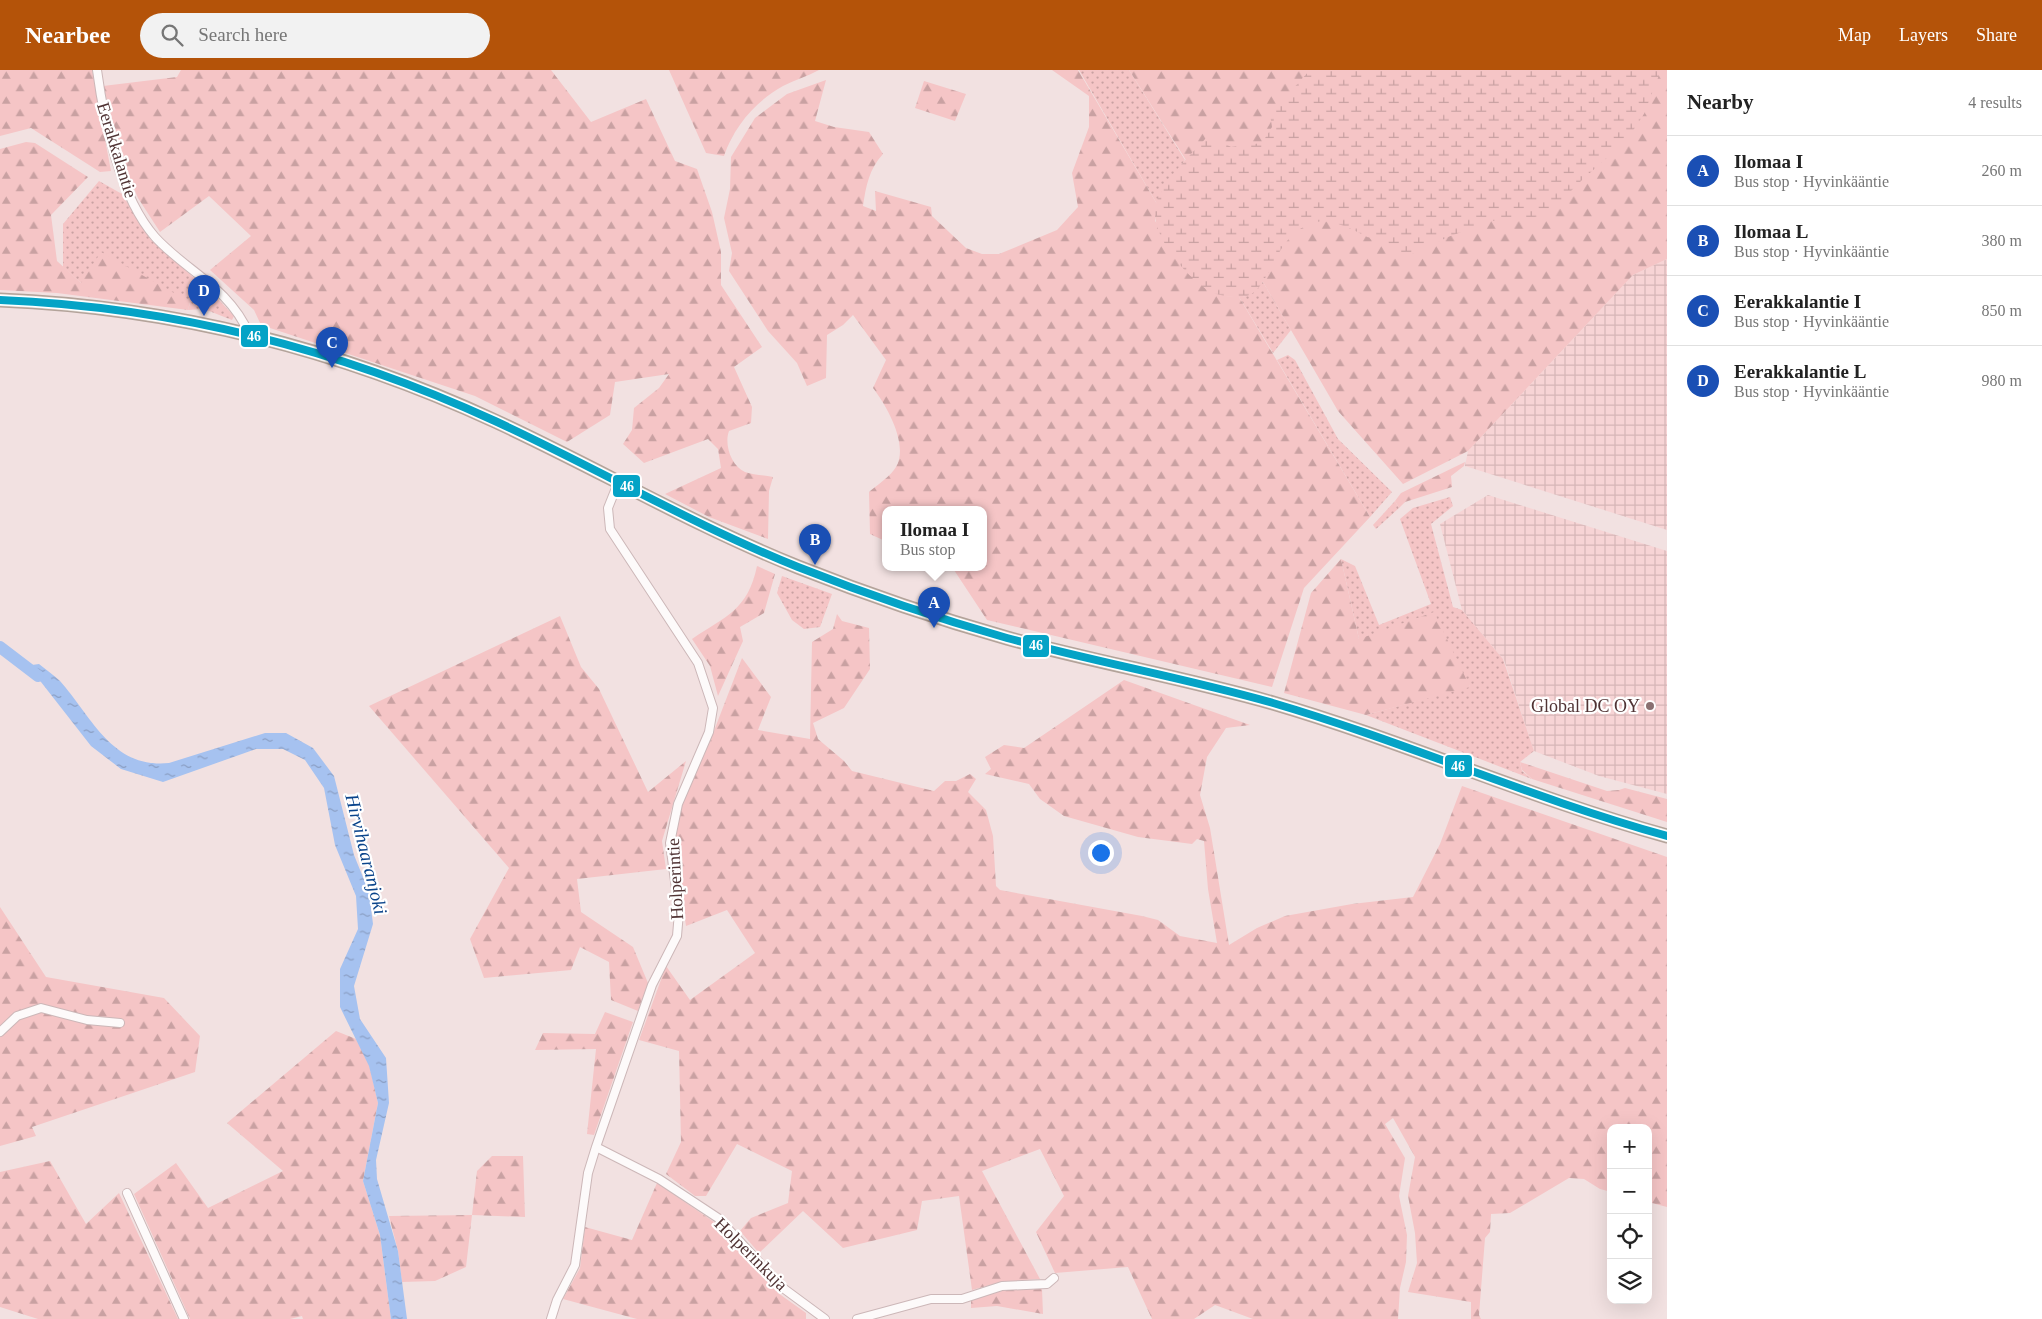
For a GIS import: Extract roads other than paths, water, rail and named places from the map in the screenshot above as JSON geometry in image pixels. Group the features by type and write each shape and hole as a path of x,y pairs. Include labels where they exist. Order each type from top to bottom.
{"highway":[{"path":"0,300 123,311 248,334 338,359 411,385 522,434 618,483 765,553 922,612 1008,638 1276,704 1404,745 1588,811 1667,836"}],"street":[{"name":"Eerakkalantie","path":"97,70 101,102 125,187 138,215 156,238 224,295 242,319 248,334"},
{"name":"Holperintie","path":"551,1319 557,1300 575,1265 588,1173 596,1148 652,985 677,936 679,912 670,843 678,804 708,732 714,708 698,663 610,530 608,508 618,483"},
{"path":"0,1032 17,1016 41,1008 87,1020 120,1023"},
{"name":"Holperinkuja","path":"596,1148 659,1179 718,1218 783,1288 825,1319"},
{"path":"126,1193 184,1319"},
{"path":"856,1319 931,1299 962,1299 1002,1286 1047,1284 1054,1278"}],"water":[{"path":"39,664 60,681 105,738 132,758 149,763 169,763 265,733 286,733 313,748 334,776 354,855 369,892 373,924 354,986 360,1019 386,1058 389,1103 376,1160 377,1179 398,1251 407,1319 391,1319 380,1235 363,1181 378,1103 369,1066 340,1007 340,969 358,929 356,896 335,845 324,788 305,760 283,749 256,749 163,782 121,769 91,746 41,682 25,666"}],"waterway":[{"name":"Hirvihaaranjoki","path":"0,647 38,676"}],"place":[{"name":"Eerakkalantie L","path":"204,316"},
{"name":"Eerakkalantie I","path":"332,368"},
{"name":"Ilomaa L","path":"815,565"},
{"name":"Ilomaa I","path":"934,628"},
{"name":"Global DC OY","path":"1650,706"}]}
